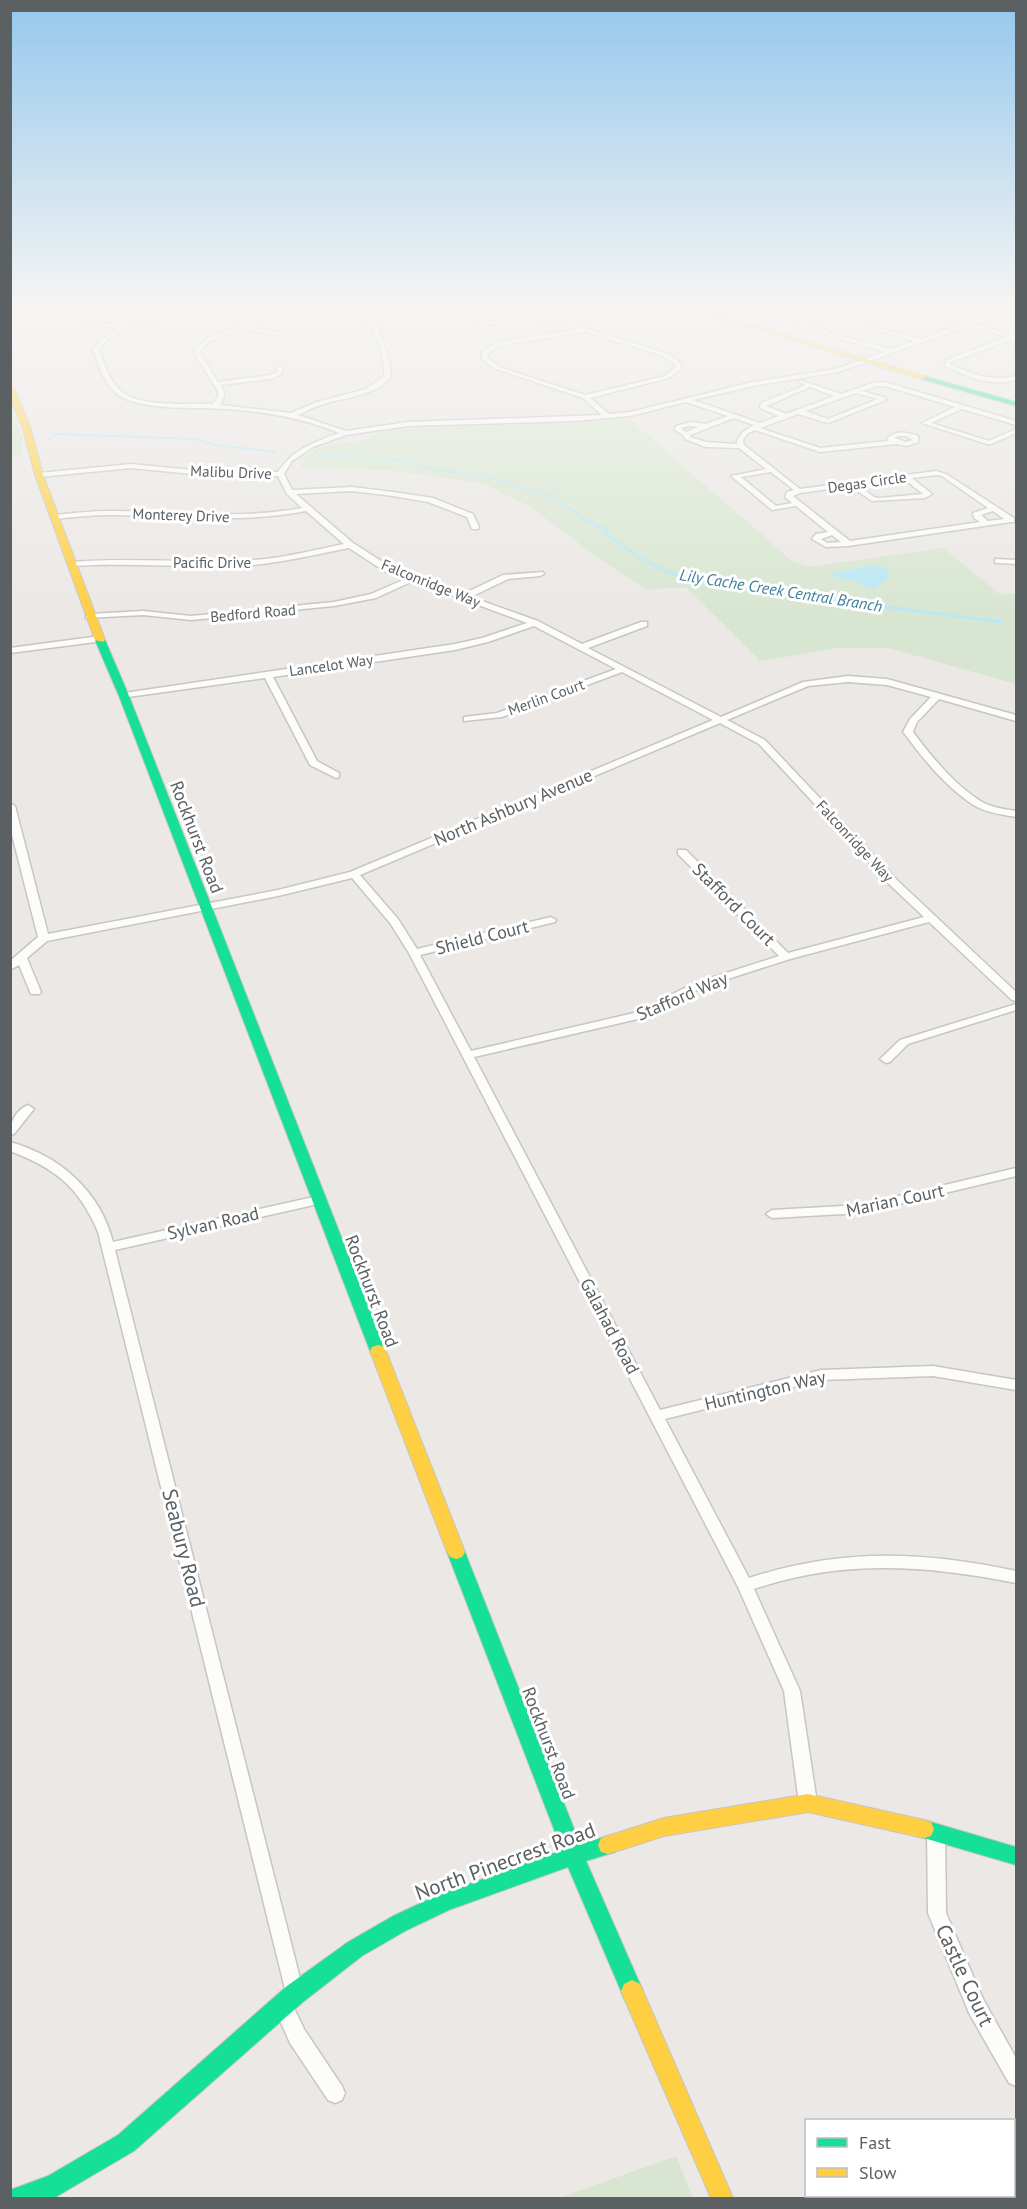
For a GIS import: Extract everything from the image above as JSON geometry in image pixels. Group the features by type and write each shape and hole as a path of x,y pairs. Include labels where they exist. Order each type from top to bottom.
{"street":[{"name":"Rockhurst Road","path":"18,408 27,429 39,476 89,616 124,696 574,1856 722,2199"},
{"path":"225,408 292,415 330,426 345,433"},
{"path":"292,415 308,408"},
{"path":"601,408 608,416"},
{"path":"280,474 289,460 311,446 345,433 408,424 608,416 659,408"},
{"path":"705,408 757,426"},
{"path":"712,408 833,455 843,456 852,452 850,447 895,442"},
{"path":"765,408 786,416"},
{"path":"741,446 740,440 745,433 757,426 810,408"},
{"path":"800,412 828,422 862,408"},
{"path":"957,408 925,423 989,443 1017,431"},
{"path":"968,408 1017,423"},
{"path":"687,434 731,417"},
{"path":"707,427 690,424 678,426 677,429 687,434 687,438 695,442 741,446 799,491"},
{"name":"Malibu Drive","path":"39,476 131,466 213,474 280,474"},
{"path":"772,471 735,476 775,508 798,504"},
{"name":"Degas Circle","path":"799,491 936,473 944,475 1011,520 848,544 826,545 816,539 819,536 834,533"},
{"name":"Falconridge Way","path":"280,474 290,492 307,508 350,545 389,570 535,623 722,719 768,747 893,882 1017,998"},
{"path":"851,484 872,499 879,500 928,494 906,477"},
{"path":"290,492 352,489 430,500 470,516 475,526"},
{"path":"798,504 789,497 790,494 799,491"},
{"name":"Degas Circle","path":"798,504 848,544"},
{"name":"Monterey Drive","path":"55,517 105,513 247,517 275,515 307,508"},
{"path":"986,523 977,516 977,513 994,508"},
{"name":"Pacific Drive","path":"72,564 107,560 242,563 276,560 350,545"},
{"path":"998,561 1017,562"},
{"path":"462,598 506,577 540,574"},
{"name":"Bedford Road","path":"89,616 143,613 191,618 314,607 373,596 411,579"},
{"name":"Lancelot Way","path":"124,696 463,645 535,623"},
{"path":"582,647 644,624"},
{"path":"10,651 100,639"},
{"name":"Merlin Court","path":"467,718 499,715 623,669"},
{"path":"267,674 313,763 336,775"},
{"name":"North Ashbury Avenue","path":"10,967 45,938 278,893 354,874 806,684 848,679 895,683 1017,718"},
{"path":"938,695 913,721 908,732 917,746 978,803 1017,814"},
{"path":"10,806 45,938"},
{"name":"Stafford Court","path":"682,852 786,957"},
{"name":"Galahad Road","path":"354,874 394,921 414,953 745,1586 792,1691 808,1803"},
{"name":"Stafford Way","path":"467,1055 638,1017 699,985 786,957 930,918"},
{"name":"Shield Court","path":"414,953 551,920"},
{"path":"21,958 35,992"},
{"path":"886,1059 904,1042 1017,1007"},
{"path":"10,1131 28,1109"},
{"name":"Seabury Road","path":"10,1146 57,1167 78,1185 94,1206 109,1247 297,2036 335,2093"},
{"name":"Marian Court","path":"772,1214 861,1209 1017,1172"},
{"name":"Sylvan Road","path":"109,1247 318,1200"},
{"name":"Huntington Way","path":"657,1416 821,1375 933,1371 1017,1384"},
{"path":"745,1586 768,1577 809,1568 896,1560 972,1567 1017,1577"},
{"name":"North Pinecrest Road","path":"18,2199 54,2186 126,2143 289,1999 355,1949 400,1923 464,1894 574,1856 664,1827 808,1803 936,1832 1017,1856"},
{"name":"Castle Court","path":"936,1832 937,1913 976,2006 1017,2076"}],"green space":[{"path":"10,408 23,438 22,455 11,456"},
{"path":"629,419 792,561 815,566 943,548 1001,595 1016,593 1016,684 888,648 838,648 760,661 686,587 647,590 600,559 529,506 485,484 390,470 300,467 318,448 373,437 383,430"},
{"path":"676,2156 693,2198 559,2198"}],"water":[{"path":"877,565 885,568 891,576 874,589 847,579 833,577 830,573"}],"waterway":[{"name":"Lily Cache Creek Central Branch","path":"48,439 57,434 194,439 215,445 276,452"},
{"name":"Lily Cache Creek Central Branch","path":"320,456 399,460 430,469 486,476 554,497 584,519"},
{"name":"Lily Cache Creek Central Branch","path":"584,519 605,529 609,536 637,556 664,571 700,580 755,590 1002,622"}],"traffic: fast":[{"path":"100,640 124,696 378,1351"},
{"path":"456,1552 574,1856 632,1991"},
{"path":"924,1829 1016,1856"},
{"path":"18,2198 54,2186 126,2143 295,1994 355,1949 400,1923 443,1903 540,1866 608,1845"}],"traffic: slow":[{"path":"18,408 27,429 39,475 100,640"},
{"path":"378,1351 456,1552"},
{"path":"608,1845 664,1827 808,1803 924,1829"},
{"path":"632,1991 722,2198"}]}
